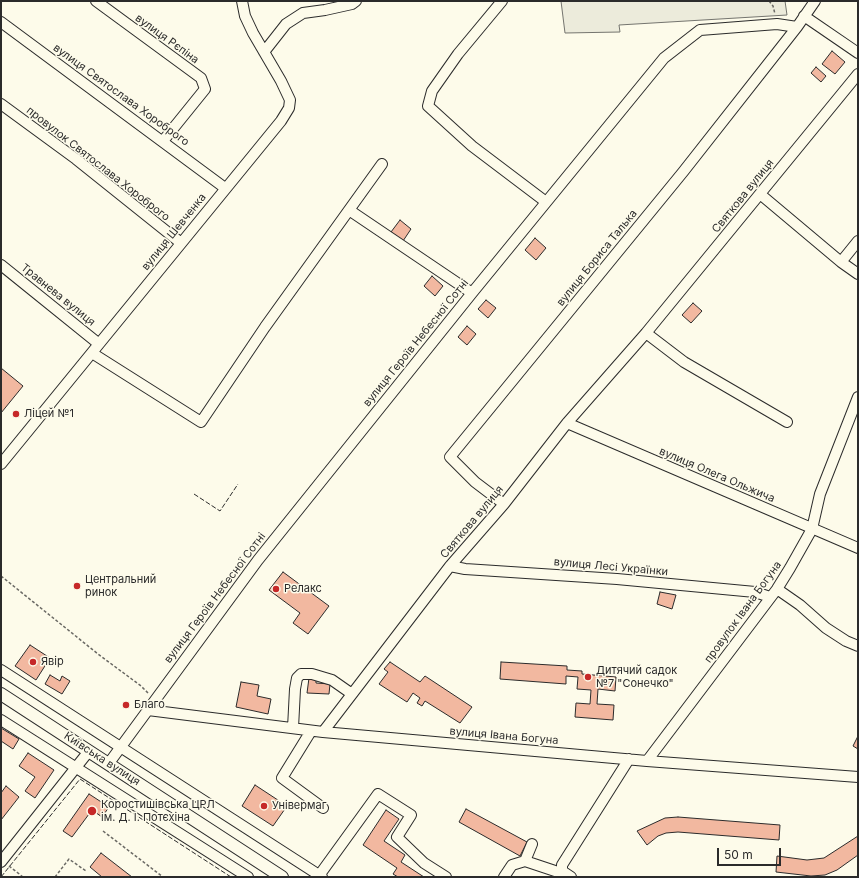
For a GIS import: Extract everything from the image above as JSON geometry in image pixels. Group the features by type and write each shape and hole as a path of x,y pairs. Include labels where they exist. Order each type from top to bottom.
{"main road":[{"name":"Київська вулиця","path":"1,694 282,877"}],"street":[{"name":"вулиця Рєпіна","path":"96,1 201,78 204,88 163,141"},
{"name":"вулиця Шевченка","path":"1,464 281,121 289,108 290,100 245,16 242,1"},
{"path":"264,52 286,24 303,13 352,4 356,1"},
{"path":"502,1 458,54 432,91 428,106 472,146 546,202"},
{"name":"вулиця Бориса Талька","path":"504,504 475,482 450,457 683,172 797,27 815,1"},
{"path":"804,16 858,53"},
{"name":"вулиця Святослава Хороброго","path":"1,22 225,188"},
{"name":"вулиця Героїв Небесної Сотні","path":"109,763 258,560 472,293 664,58 700,30 777,24 797,27"},
{"name":"Святкова вулиця","path":"323,732 450,566 504,504 567,423 646,333 858,74"},
{"name":"провулок Святослава Хороброго","path":"1,104 76,159 181,243"},
{"path":"92,353 201,422 265,327 382,164"},
{"path":"760,194 841,262 858,274"},
{"path":"349,210 472,293"},
{"path":"841,262 858,240"},
{"name":"Травнева вулиця","path":"1,265 99,344"},
{"path":"646,333 684,362 787,422"},
{"name":"провулок Івана Богуна","path":"648,761 773,593 812,528 820,494 858,397"},
{"name":"вулиця Олега Ольжича","path":"567,423 858,548"},
{"name":"вулиця Лесі Українки","path":"450,566 464,569 617,578 773,593 800,605 826,628 846,641 858,646"},
{"path":"1,670 320,877 378,794 411,815 397,836 424,863 446,877"},
{"path":"293,728 295,689 297,678 301,674 312,674 332,680 352,694"},
{"name":"вулиця Івана Богуна","path":"148,710 311,731 648,761 858,777"},
{"path":"1,720 248,877"},
{"path":"311,731 282,778 323,808"},
{"path":"5,863 89,750"},
{"path":"569,876 562,871 562,865 629,759"},
{"path":"525,860 532,844"},
{"path":"504,877 512,865 525,860 569,876"}],"path":[{"path":"769,1 773,6 777,24"},
{"path":"1,576 98,654 141,686 154,701"},
{"path":"103,831 163,877"},
{"path":"55,877 69,859 86,871"},
{"path":"5,863 23,877"}],"shaded area":[{"path":"561,1 785,1 787,15 619,25 620,32 565,33"}],"building":[{"path":"832,51 845,62 835,74 822,64"},
{"path":"816,67 826,76 821,82 811,73"},
{"path":"400,220 411,229 403,241 391,232"},
{"path":"535,238 546,248 536,260 525,250"},
{"path":"432,276 443,286 435,296 424,286"},
{"path":"486,300 496,308 488,318 478,309"},
{"path":"693,303 702,311 691,323 682,315"},
{"path":"467,326 476,334 467,345 458,337"},
{"path":"1,368 23,386 1,413"},
{"path":"283,572 329,606 308,634 293,623 300,613 269,590"},
{"path":"660,592 676,595 672,609 657,604"},
{"name":"Явір","path":"30,645 50,658 36,680 15,666"},
{"path":"390,662 420,682 425,676 472,707 460,723 425,701 422,706 417,703 420,698 413,693 407,702 379,684 388,672 384,669"},
{"path":"501,662 567,666 567,670 582,671 582,674 616,677 615,691 598,689 597,704 614,705 613,720 575,717 576,703 590,704 591,690 577,689 578,677 566,676 566,684 500,679"},
{"path":"50,675 60,681 62,676 70,681 62,694 45,684"},
{"path":"309,678 316,679 316,683 330,684 329,694 307,693"},
{"path":"241,682 259,685 257,696 271,699 268,714 236,707"},
{"path":"1,728 19,739 13,749 1,741"},
{"path":"858,736 858,749 853,746"},
{"path":"28,753 54,770 35,798 25,791 35,777 19,766"},
{"name":"Універмаг","path":"255,785 287,806 273,826 242,806"},
{"path":"6,786 19,797 1,820 1,793"},
{"path":"89,794 109,807 102,817 92,810 72,837 63,831"},
{"path":"466,809 527,842 520,856 459,822"},
{"path":"386,810 399,819 384,841 405,855 401,862 424,877 398,877 393,874 397,868 363,845"},
{"path":"678,817 780,825 779,840 678,832 666,833 658,836 647,845 637,831 665,818"},
{"path":"858,836 858,855 837,870 825,875 811,876 776,872 777,856 807,860 824,858"},
{"path":"101,853 132,877 102,877 90,867"}],"fence":[{"path":"194,494 220,511 238,484"},
{"path":"1,877 80,779 231,877"}],"place":[{"name":"Ліцей №1","path":"16,414"},
{"name":"Центральний ринок","path":"77,586"},
{"name":"Релакс","path":"276,589"},
{"name":"Явір","path":"33,662"},
{"name":"Дитячий садок №7 \"Сонечко\"","path":"588,677"},
{"name":"Благо","path":"126,705"},
{"name":"Універмаг","path":"264,806"},
{"name":"Коростишівська ЦРЛ ім. Д. І. Потєхіна","path":"92,811"}]}
